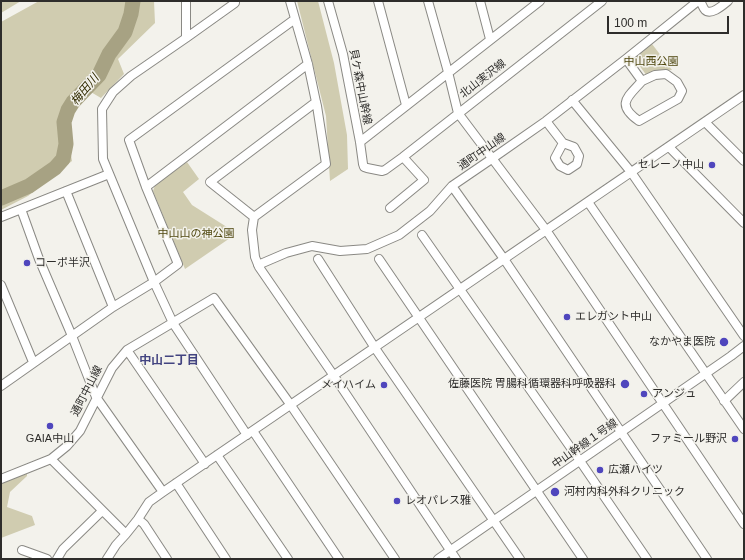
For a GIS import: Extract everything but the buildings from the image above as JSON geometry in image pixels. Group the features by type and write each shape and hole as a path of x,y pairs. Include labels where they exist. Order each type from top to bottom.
{"street":[{"path":"186,1 186,38"},
{"path":"235,1 235,3 131,76 112,92 102,109 103,159 154,282 173,323 339,559"},
{"path":"290,1 308,64 326,164 254,217 252,230 255,256 258,265 456,559"},
{"name":"貝ケ森中山幹線","path":"328,1 342,54 363,164 364,167 376,170"},
{"path":"378,1 406,105"},
{"path":"428,1 458,112 546,230 744,524"},
{"path":"480,1 490,39"},
{"path":"360,142 490,39 529,4 540,1"},
{"name":"北山実沢線","path":"376,170 385,170 403,157 458,112 602,1"},
{"path":"699,1 708,12 713,11 728,1"},
{"name":"通町中山線","path":"258,265 286,252 312,246 340,251 367,249 399,235 430,211 452,186 546,120 699,1"},
{"path":"2,384 113,307 154,282 178,264 146,187 129,140 295,19"},
{"path":"626,59 642,81"},
{"path":"146,187 308,64"},
{"path":"666,74 677,82 682,91 678,99 639,122 632,116 626,106 626,99 642,81 655,75 666,74"},
{"path":"107,559 116,545 138,519 149,502 290,404 334,376 744,96"},
{"path":"572,100 631,172 744,336"},
{"path":"254,217 210,182 316,102"},
{"path":"546,120 563,143"},
{"path":"705,122 744,161"},
{"path":"669,147 744,223"},
{"path":"390,208 424,180 403,157"},
{"path":"1,217 109,174"},
{"path":"452,186 504,259 707,559"},
{"path":"66,191 113,307"},
{"path":"588,202 744,429"},
{"path":"21,209 39,260 72,336 96,397 163,492"},
{"path":"422,235 580,460 647,559"},
{"path":"318,259 375,348 520,559"},
{"path":"379,259 583,559"},
{"path":"1,285 33,362"},
{"name":"通町中山線","path":"1,479 51,459 67,446 80,431 112,368 127,350 214,298 290,404"},
{"name":"中山幹線１号線","path":"438,559 706,374 744,346"},
{"path":"127,350 205,464"},
{"path":"724,401 744,382"},
{"path":"290,404 395,559"},
{"path":"217,455 288,559"},
{"path":"51,459 126,534"},
{"path":"176,484 226,559"},
{"path":"57,559 63,549 102,511"},
{"path":"138,519 144,524 167,559"},
{"path":"22,550 47,559"}],"green space":[{"path":"1,1 21,1 1,13"},
{"path":"39,1 154,1 155,23 118,59 124,74 101,98 84,88 63,108 72,161 28,196 1,210 1,22"},
{"path":"297,1 318,1 334,63 347,135 348,169 330,181 326,116"},
{"name":"中山西公園","path":"652,44 672,70 658,71 647,76 633,57"},
{"name":"中山山の神公園","path":"187,162 199,179 183,192 192,205 230,229 233,236 185,269 153,191 155,185"},
{"path":"27,469 27,476 10,492 7,507 32,516 35,525 1,538 1,480"}],"waterway":[{"name":"梅田川","path":"1,198 29,186 55,168 63,159 66,144 64,122 68,110 73,102 99,75 109,54 125,32 131,14 133,1"}],"place":[{"name":"セレーノ中山","path":"712,165"},
{"name":"コーポ半沢","path":"27,263"},
{"name":"エレガント中山","path":"567,317"},
{"name":"なかやま医院","path":"724,342"},
{"name":"佐藤医院 胃腸科循環器科呼吸器科","path":"625,384"},
{"name":"メイハイム","path":"384,385"},
{"name":"アンジュ","path":"644,394"},
{"name":"GAIA中山","path":"50,426"},
{"name":"ファミール野沢","path":"735,439"},
{"name":"広瀬ハイツ","path":"600,470"},
{"name":"河村内科外科クリニック","path":"555,492"},
{"name":"レオパレス雅","path":"397,501"}],"district":[{"name":"中山二丁目","path":"169,361"}]}
